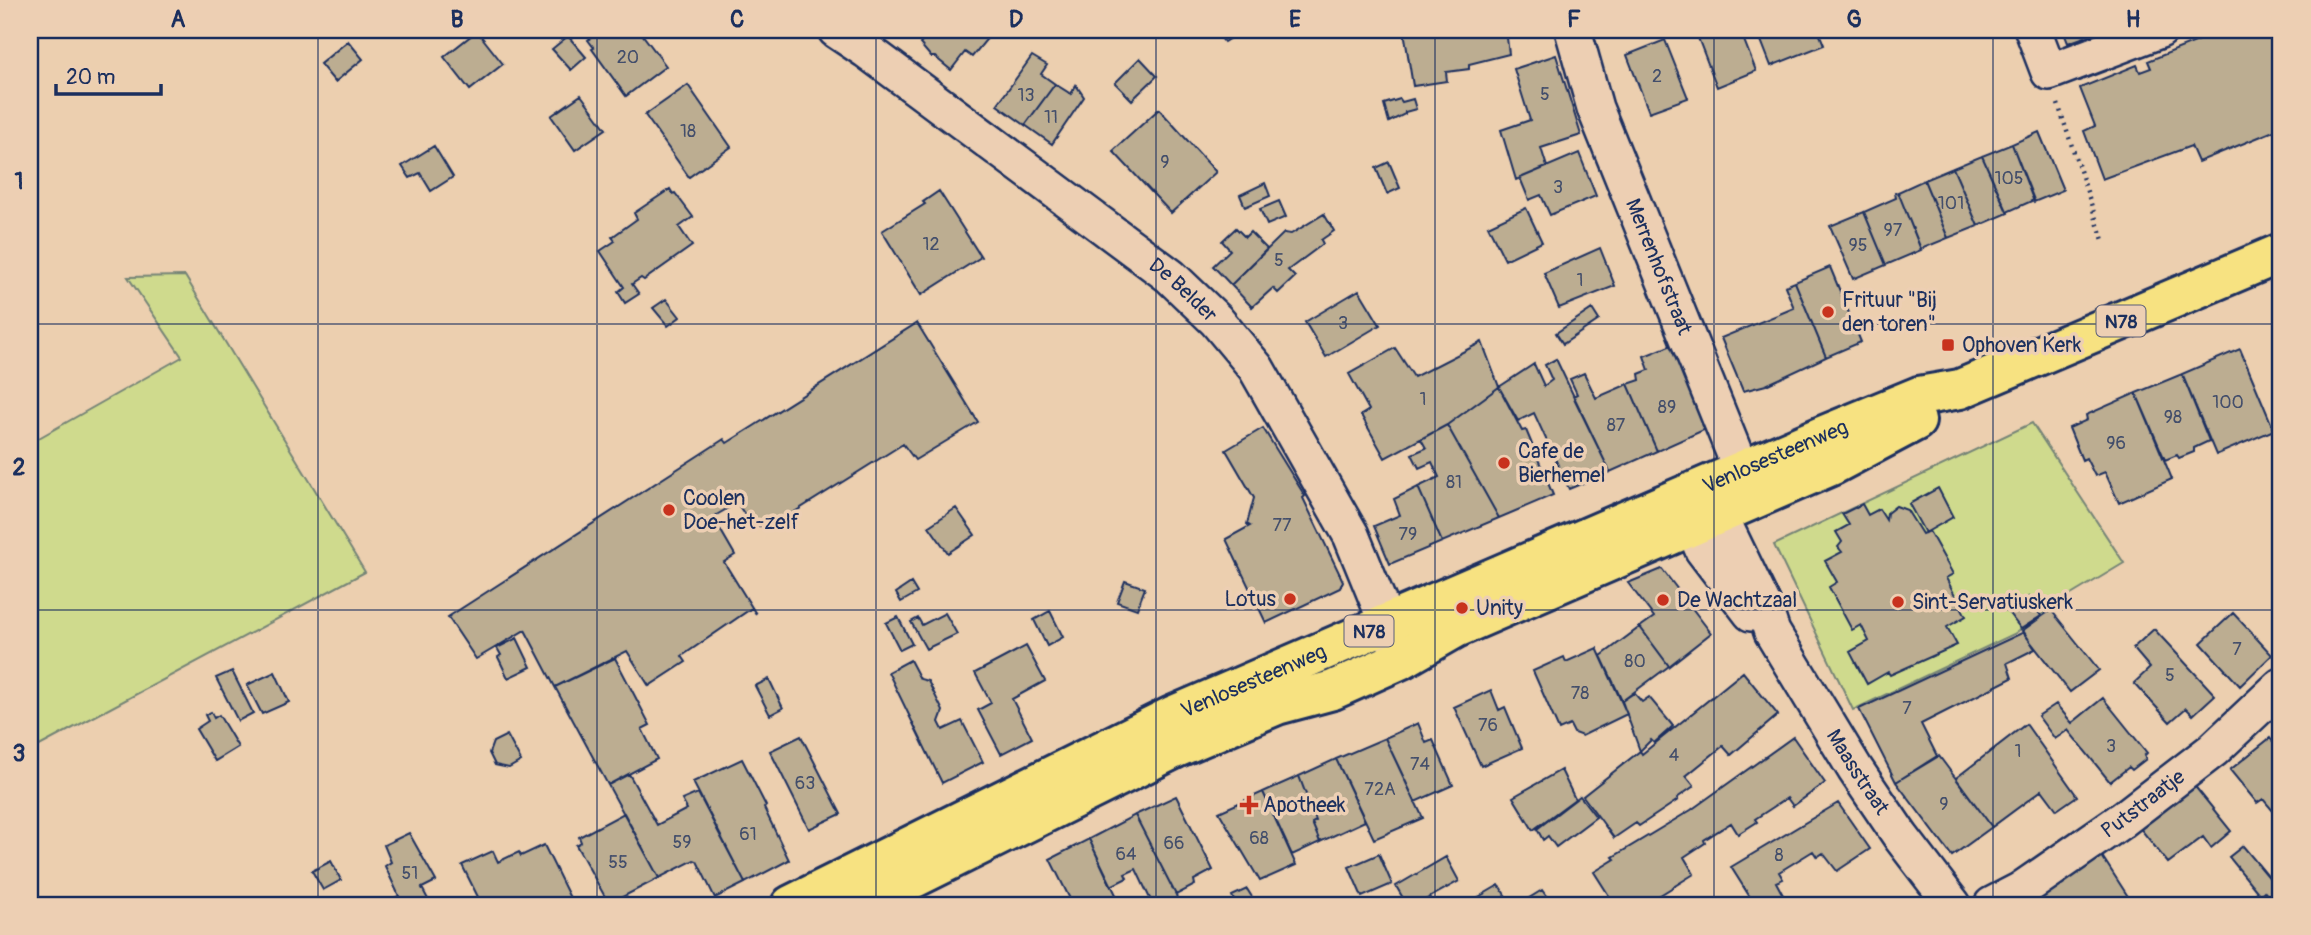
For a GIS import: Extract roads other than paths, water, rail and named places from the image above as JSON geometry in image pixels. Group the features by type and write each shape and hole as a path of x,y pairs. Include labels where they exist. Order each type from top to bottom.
{"main road":[{"name":"Venlosesteenweg","path":"860,905 1175,748 1277,705 1333,690 1402,659 1456,628 1720,500 1919,396 1960,389 2281,253"},
{"name":"Venlosesteenweg","path":"791,905 1172,716 1386,624 1720,500"}],"street":[{"name":"De Belder","path":"836,30 1170,276 1216,320 1256,368 1351,535 1402,659"},
{"path":"2032,30 2049,72 2160,30"},
{"name":"Merrenhofstraat","path":"1582,33 1595,108 1720,500"},
{"name":"Maasstraat","path":"1720,500 1710,560 1751,612 1772,632 1855,769 1901,837 1953,905"},
{"name":"Putstraatje","path":"1992,905 2021,890 2122,820 2213,750 2281,686"}],"place":[{"name":"Frituur \"Bij den toren\"","path":"1828,312"},
{"name":"Ophoven Kerk","path":"1948,345"},
{"name":"Cafe de Bierhemel","path":"1504,463"},
{"name":"Coolen Doe-het-zelf","path":"669,510"},
{"name":"Lotus","path":"1290,599"},
{"name":"De Wachtzaal","path":"1663,600"},
{"name":"Sint-Servatiuskerk","path":"1898,602"},
{"name":"Unity","path":"1462,608"},
{"name":"Apotheek","path":"1249,805"}]}
